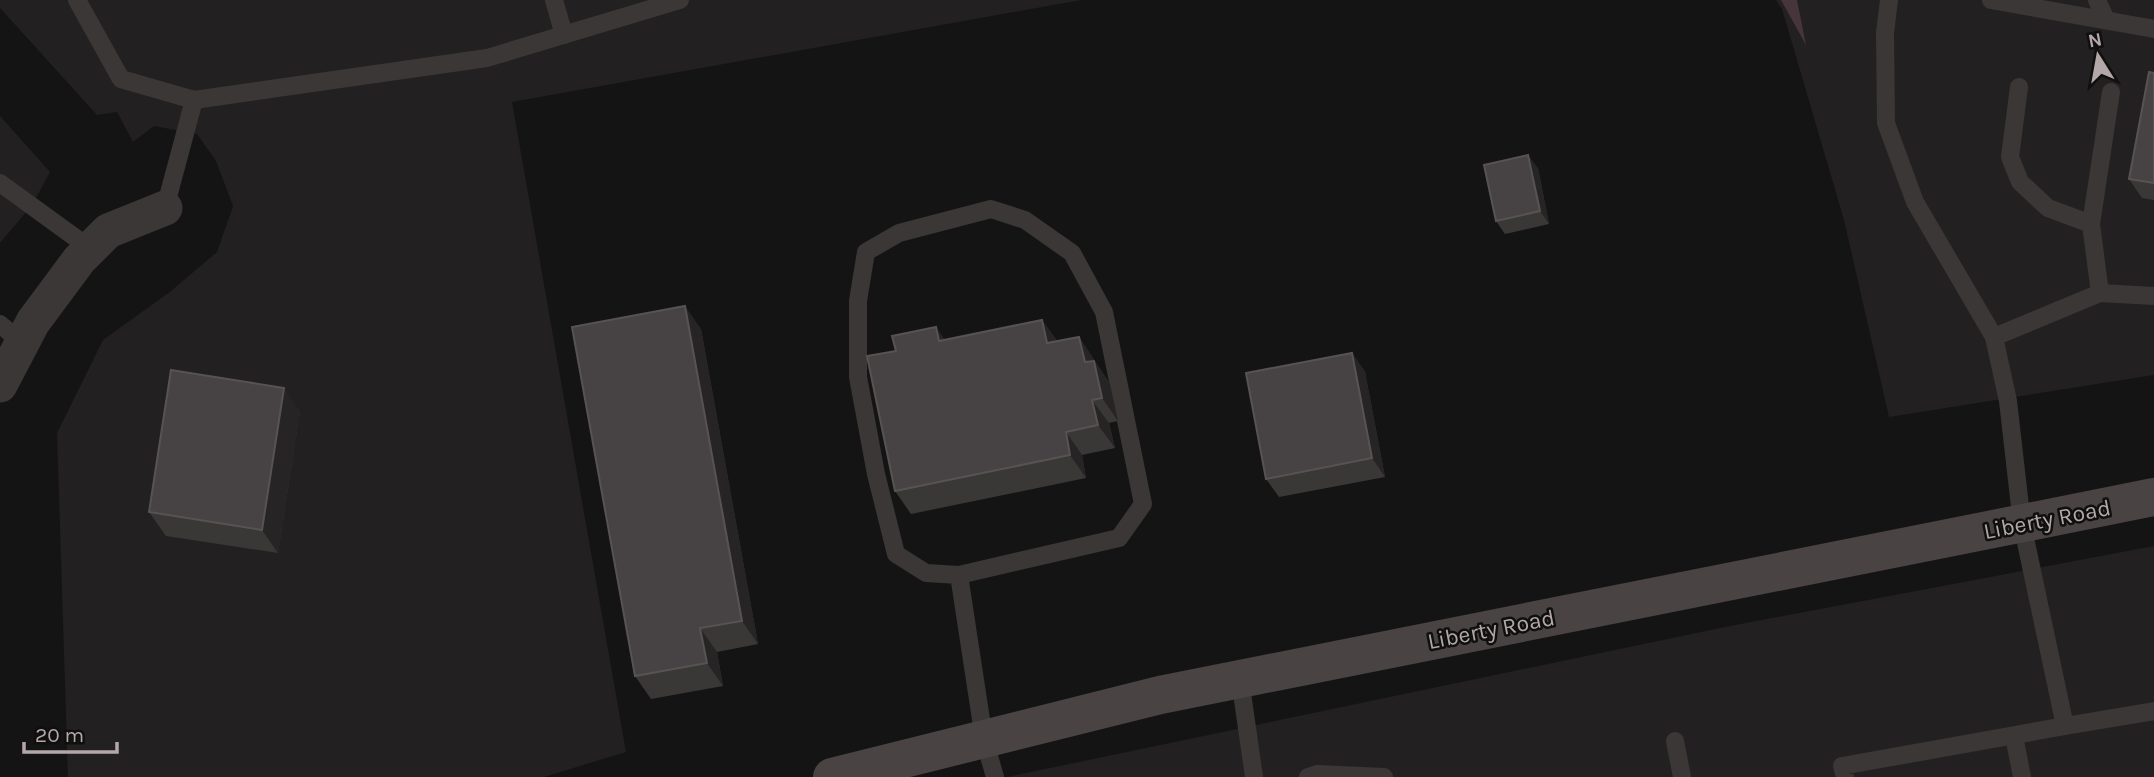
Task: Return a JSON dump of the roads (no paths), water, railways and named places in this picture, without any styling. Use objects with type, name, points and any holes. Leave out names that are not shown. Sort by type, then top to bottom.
[{"type":"street","points":[[0,385],[11,333],[33,323],[79,260],[108,232],[165,208]]},
{"type":"street","name":"Liberty Road","points":[[832,777],[1160,695],[2154,497]]},
{"type":"lane","points":[[77,0],[121,79],[194,100],[487,58],[680,0]]},
{"type":"lane","points":[[554,0],[564,35]]},
{"type":"lane","points":[[1889,0],[1885,33],[1886,123],[1915,202],[1994,337],[2008,401],[2022,524],[2065,726]]},
{"type":"lane","points":[[1991,0],[2154,29]]},
{"type":"lane","points":[[2097,0],[2106,20]]},
{"type":"lane","points":[[2019,87],[2010,157],[2020,183],[2048,208],[2091,225]]},
{"type":"lane","points":[[2100,292],[2091,225],[2111,92]]},
{"type":"lane","points":[[165,208],[194,100]]},
{"type":"lane","points":[[0,183],[91,248]]},
{"type":"lane","points":[[991,209],[1025,220],[1072,253],[1104,312],[1143,503],[1119,538],[959,575],[926,573],[896,554],[876,474],[859,377],[858,301],[866,252],[899,233],[991,209]]},
{"type":"lane","points":[[1994,337],[2100,292],[2154,296]]},
{"type":"lane","points":[[959,575],[984,739],[995,777]]},
{"type":"lane","points":[[1240,679],[1254,777]]},
{"type":"lane","points":[[1845,777],[1842,766],[2154,711]]},
{"type":"lane","points":[[2014,736],[2022,777]]},
{"type":"lane","points":[[1675,741],[1682,777]]},
{"type":"lane","points":[[1308,777],[1317,774],[1384,777]]}]
